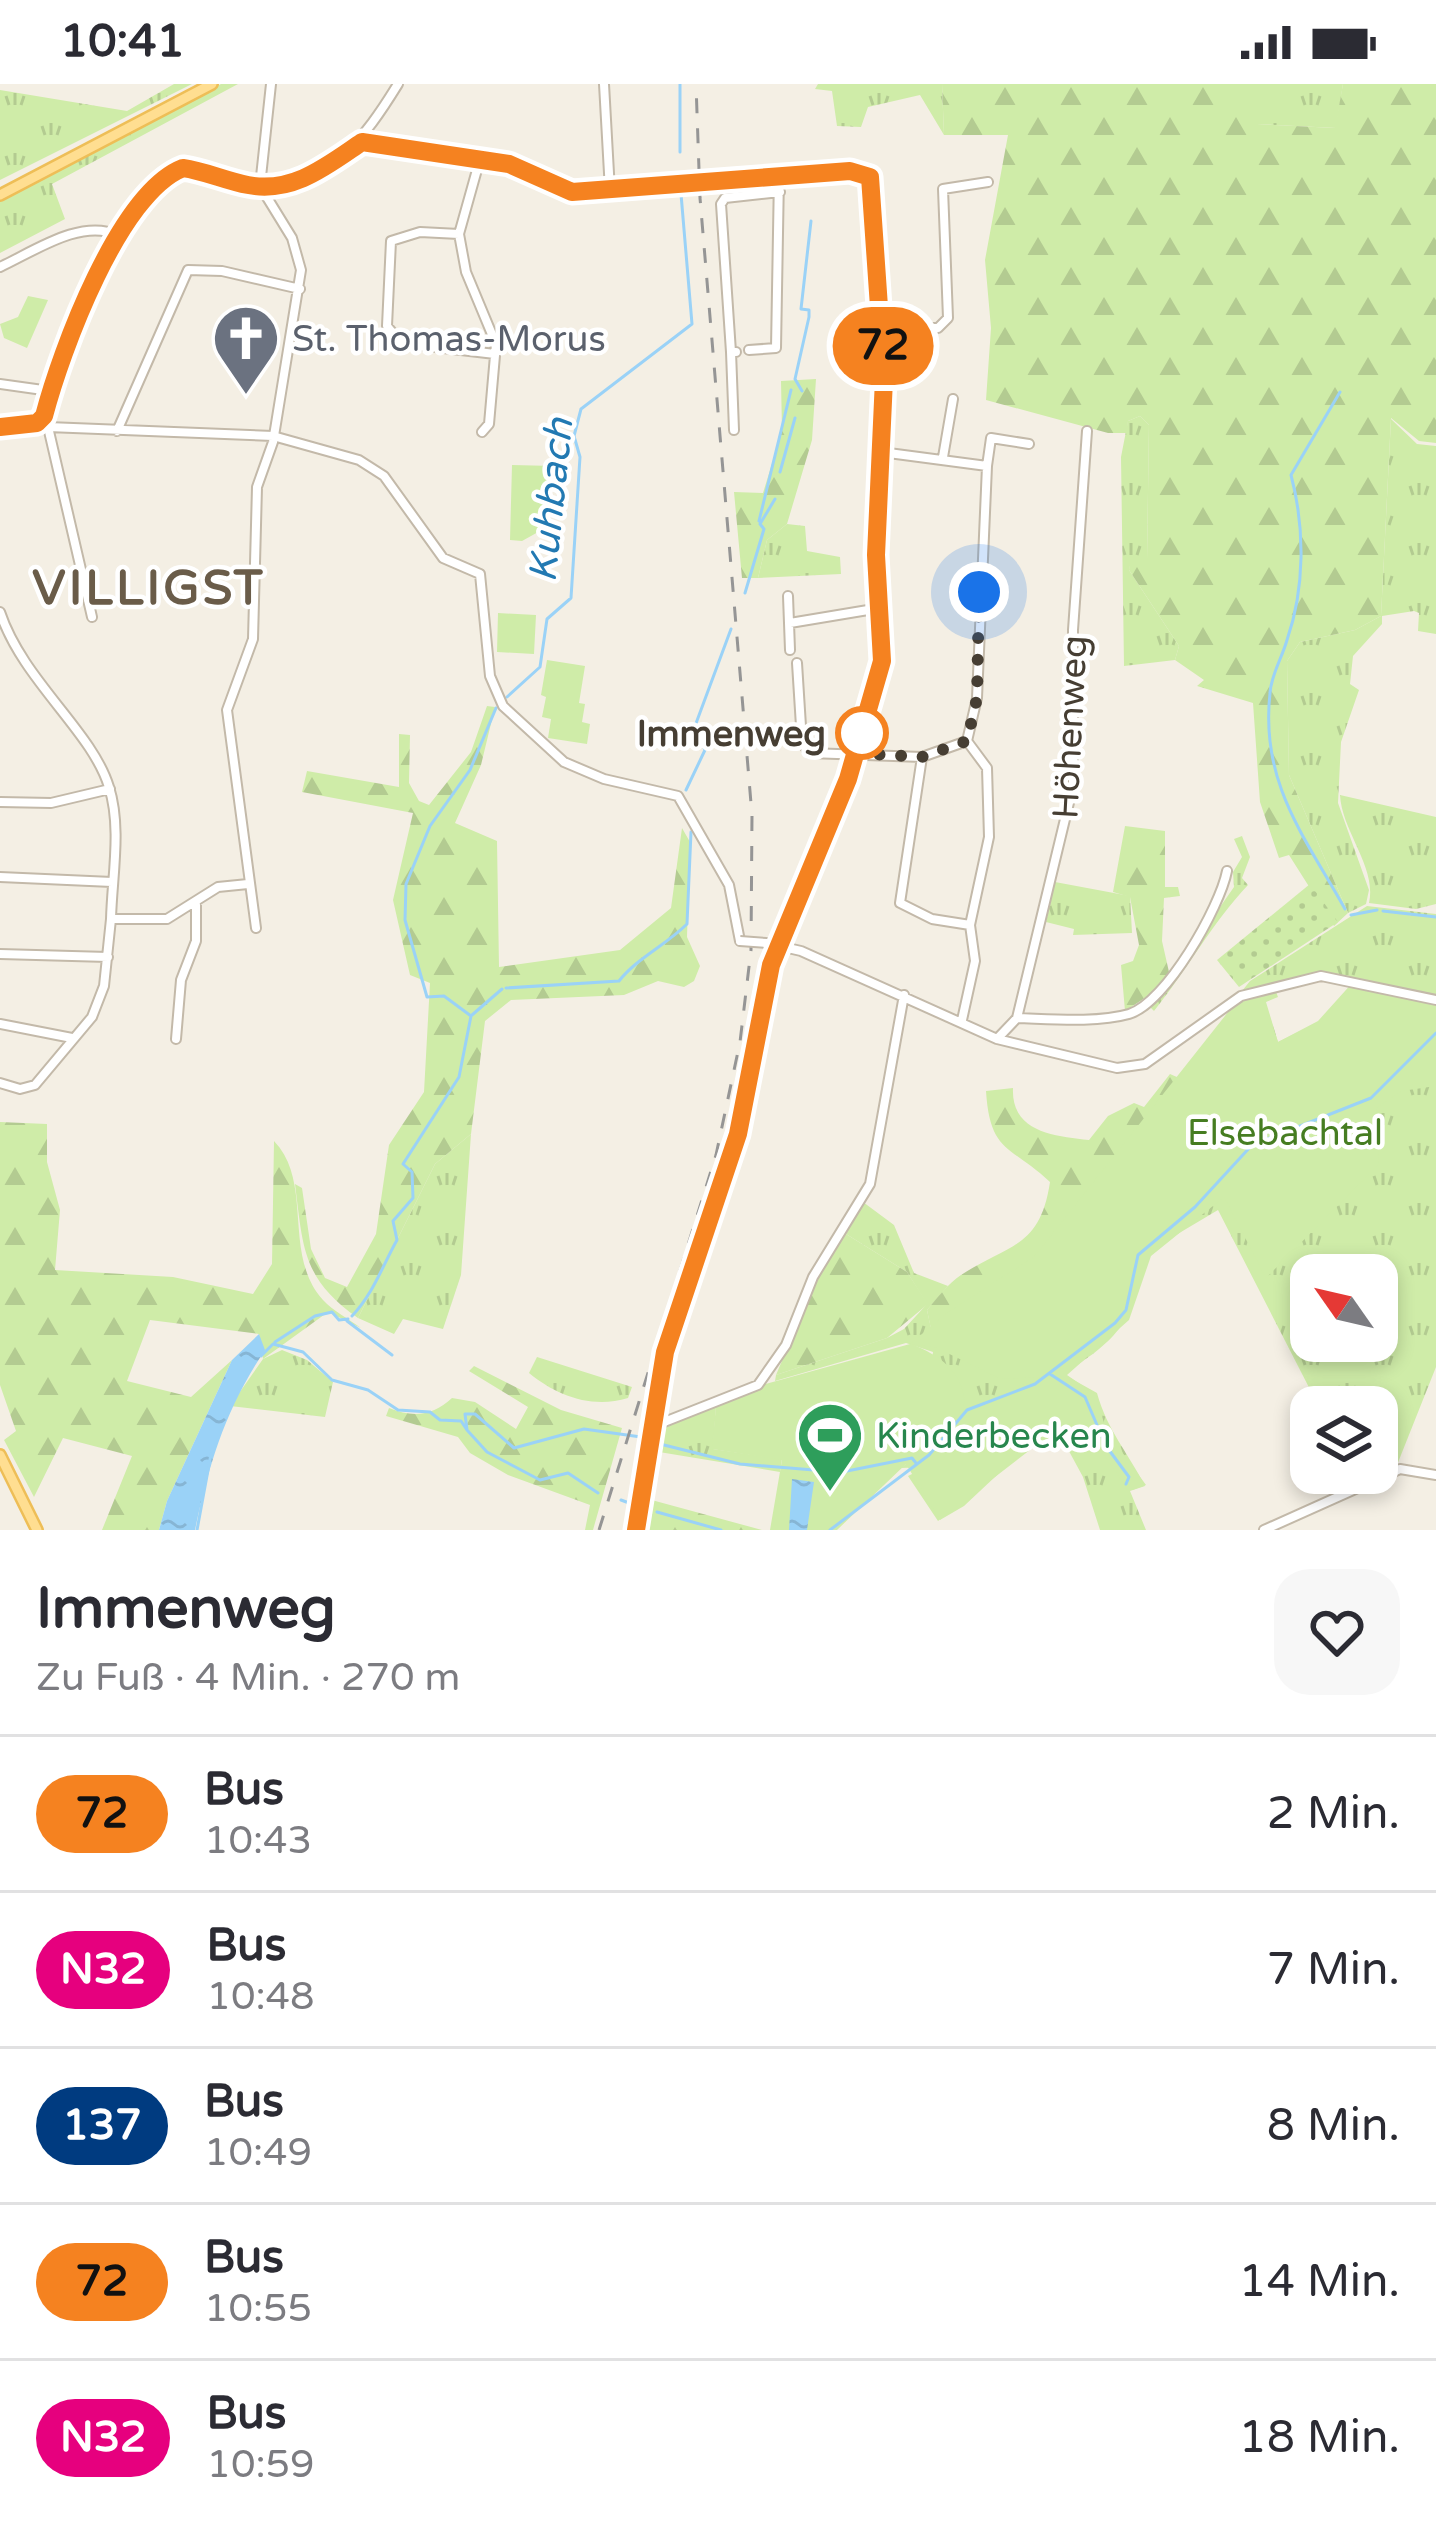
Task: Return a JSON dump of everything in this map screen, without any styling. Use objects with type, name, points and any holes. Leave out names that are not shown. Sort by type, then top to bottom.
[{"type":"main road","points":[[0,195],[212,84]]},
{"type":"main road","points":[[0,1455],[37,1530]]},
{"type":"street","points":[[256,928],[227,710],[253,639],[255,507],[300,289],[292,238],[260,187],[271,84]]},
{"type":"street","points":[[92,616],[44,423],[50,391],[117,235],[141,197],[183,168],[260,187],[308,176],[362,142],[398,84]]},
{"type":"street","points":[[604,84],[610,191]]},
{"type":"street","points":[[362,142],[509,164],[565,190],[610,191],[867,172],[883,328],[882,661],[857,753],[771,965],[738,1134],[671,1331],[649,1428],[636,1530]]},
{"type":"street","points":[[480,160],[459,234],[461,257],[494,335],[489,424],[482,432]]},
{"type":"street","points":[[749,350],[776,348],[779,176]]},
{"type":"street","points":[[883,328],[938,328],[948,317],[944,189],[988,182]]},
{"type":"street","points":[[734,430],[734,352],[721,204],[725,198],[780,192]]},
{"type":"street","points":[[0,267],[84,230],[100,228],[117,235]]},
{"type":"street","points":[[459,234],[420,232],[391,241],[387,326],[401,343],[495,354]]},
{"type":"street","points":[[117,431],[188,270],[222,271],[300,289]]},
{"type":"street","points":[[0,384],[50,391]]},
{"type":"street","points":[[944,457],[953,399]]},
{"type":"street","points":[[0,427],[44,423],[117,431],[273,436],[376,469],[443,558],[480,574],[490,676],[502,706],[564,762],[604,778],[678,796],[730,885],[738,940],[781,944],[997,1039],[1081,1063],[1132,1067],[1241,996],[1321,976],[1436,1000]]},
{"type":"street","name":"Höhenweg","points":[[1017,1018],[1072,786],[1073,630],[1087,431]]},
{"type":"street","points":[[962,1020],[975,961],[970,925],[989,837],[987,768],[967,741],[977,698],[986,466],[991,438],[1029,444]]},
{"type":"street","points":[[881,452],[986,466]]},
{"type":"street","points":[[788,596],[790,650]]},
{"type":"street","points":[[790,623],[880,608]]},
{"type":"street","points":[[0,612],[29,673],[110,789],[116,818],[108,957],[98,1006],[34,1085],[20,1089],[0,1083]]},
{"type":"street","points":[[797,663],[804,748],[922,757],[967,741]]},
{"type":"street","points":[[922,757],[900,903],[932,919],[970,925]]},
{"type":"street","points":[[0,802],[52,803],[110,789]]},
{"type":"street","points":[[997,1039],[1017,1018],[1118,1016],[1143,1007],[1182,962],[1227,871]]},
{"type":"street","points":[[0,877],[112,882]]},
{"type":"street","points":[[111,919],[167,919],[218,887],[248,884]]},
{"type":"street","points":[[176,1039],[182,980],[196,941],[196,904]]},
{"type":"street","points":[[0,953],[108,957]]},
{"type":"street","points":[[649,1428],[758,1385],[786,1345],[813,1277],[870,1184],[904,995]]},
{"type":"street","points":[[0,1024],[72,1038]]},
{"type":"street","points":[[1264,1530],[1400,1469],[1436,1475]]},
{"type":"green space","points":[[174,84],[192,84],[0,180],[0,90],[127,111]]},
{"type":"green space","points":[[221,84],[238,84],[52,184],[65,219],[0,253],[0,199]]},
{"type":"green space","points":[[818,84],[942,84],[944,135],[920,95],[868,107],[861,127],[837,126],[832,91],[815,89]]},
{"type":"green space","points":[[942,84],[1256,84],[1257,124],[1335,128],[1343,84],[1436,84],[1436,443],[1419,441],[1391,418],[1381,616],[1355,630],[1300,642],[1287,661],[1289,775],[1348,913],[1334,926],[1289,855],[1279,858],[1260,802],[1253,703],[1197,686],[1204,680],[1175,660],[1179,646],[1129,570],[1130,560],[1147,560],[1149,425],[1140,416],[1128,421],[1127,433],[1108,433],[986,400],[991,328],[985,260],[1008,135],[944,135]]},
{"type":"green space","points":[[1256,84],[1343,84],[1336,128],[1256,124]]},
{"type":"green space","points":[[28,296],[48,300],[27,348],[4,338],[0,324],[18,317]]},
{"type":"green space","points":[[816,379],[812,440],[787,524],[767,540],[758,578],[742,578],[734,492],[763,493],[782,431],[781,381]]},
{"type":"green space","points":[[1140,416],[1149,425],[1147,560],[1131,561],[1129,570],[1179,646],[1175,660],[1124,666],[1121,457],[1128,421]]},
{"type":"green space","points":[[1391,419],[1417,444],[1436,446],[1436,634],[1418,631],[1419,613],[1414,611],[1382,616],[1382,624],[1353,656],[1350,684],[1359,690],[1341,742],[1338,803],[1369,890],[1366,904],[1348,913],[1289,775],[1287,661],[1300,642],[1355,630],[1381,616]]},
{"type":"green space","points":[[512,465],[554,466],[549,526],[522,541],[510,540]]},
{"type":"green space","points":[[787,524],[805,526],[807,551],[840,557],[841,574],[758,578],[767,540]]},
{"type":"green space","points":[[498,613],[536,615],[534,654],[497,652]]},
{"type":"green space","points":[[547,660],[585,666],[579,703],[585,704],[582,722],[590,724],[587,744],[548,738],[551,719],[542,717],[546,697],[541,695]]},
{"type":"green space","points":[[487,706],[495,707],[481,765],[455,823],[497,841],[499,967],[620,950],[671,908],[682,828],[690,842],[687,937],[700,966],[694,981],[684,987],[658,981],[624,995],[511,1000],[485,1021],[471,1134],[435,1164],[358,1318],[326,1289],[308,1260],[295,1184],[302,1188],[311,1249],[325,1278],[347,1287],[376,1234],[389,1145],[424,1092],[430,983],[410,975],[393,900],[413,813],[302,792],[307,771],[399,787],[399,734],[410,735],[409,783],[419,801],[429,805],[471,752]]},
{"type":"green space","points":[[1340,795],[1436,817],[1436,904],[1416,909],[1369,903],[1368,876]]},
{"type":"green space","points":[[1125,826],[1165,831],[1165,887],[1178,887],[1180,896],[1164,898],[1162,941],[1169,972],[1157,990],[1125,1011],[1121,965],[1133,961],[1139,945],[1130,897],[1113,892]]},
{"type":"green space","points":[[1242,836],[1250,857],[1242,878],[1248,885],[1154,1011],[1150,1007],[1234,887],[1233,872],[1242,857],[1234,839]]},
{"type":"green space","points":[[1055,882],[1130,896],[1132,933],[1073,935],[1074,929],[1046,922]]},
{"type":"green space","points":[[1310,884],[1338,922],[1239,987],[1217,960]]},
{"type":"green space","points":[[1367,906],[1436,914],[1436,997],[1321,975],[1238,996],[1250,981]]},
{"type":"green space","name":"Elsebachtal","points":[[1354,981],[1436,1000],[1436,1367],[1398,1462],[1398,1386],[1308,1386],[1296,1362],[1398,1362],[1398,1254],[1290,1254],[1290,1350],[1218,1210],[1149,1251],[1138,1293],[1122,1324],[1099,1349],[1063,1374],[1097,1393],[1112,1430],[1145,1486],[1130,1491],[1146,1530],[1100,1530],[1083,1477],[1057,1429],[938,1521],[908,1476],[926,1467],[901,1468],[918,1454],[933,1352],[906,1343],[775,1381],[776,1375],[887,1338],[904,1329],[927,1304],[907,1272],[846,1234],[863,1202],[894,1225],[914,1273],[948,1286],[927,1310],[932,1333],[1275,989],[1278,997],[1266,1002],[1278,1042],[1318,1021]]},
{"type":"green space","name":"Elsebachtal","points":[[1353,983],[1436,1003],[1436,1086],[1402,1091],[1376,1108],[1379,1164],[1266,1278],[1224,1197],[1151,1256],[1129,1320],[1067,1375],[1096,1395],[1106,1430],[1146,1485],[1126,1487],[1079,1419],[1012,1461],[964,1506],[940,1520],[906,1464],[837,1530],[770,1530],[782,1460],[712,1449],[716,1406],[758,1386],[910,1344],[948,1312],[1034,1257],[1236,1002],[1275,989],[1276,997],[1265,1002],[1278,1042],[1319,1022]],"holes":[[[912,1344],[937,1348],[1001,1379],[1042,1377],[958,1412],[965,1403],[954,1373]]]},
{"type":"green space","points":[[1170,1074],[1186,1081],[1067,1235],[932,1334],[927,1310],[961,1275],[1030,1233],[1050,1182],[997,1137],[986,1091],[1013,1088],[1014,1103],[1027,1123],[1049,1133],[1089,1140],[1108,1116],[1134,1103],[1144,1107]]},
{"type":"green space","points":[[0,1122],[47,1124],[47,1162],[60,1210],[55,1270],[173,1277],[253,1294],[272,1264],[274,1141],[293,1177],[300,1241],[311,1282],[327,1304],[361,1328],[328,1312],[263,1359],[259,1334],[150,1320],[127,1381],[191,1397],[232,1360],[167,1501],[159,1530],[102,1530],[132,1456],[63,1438],[34,1497],[4,1440],[16,1431],[0,1385]]},
{"type":"green space","points":[[471,1134],[461,1275],[443,1329],[403,1319],[394,1334],[358,1318],[435,1164]]},
{"type":"green space","points":[[846,1234],[907,1272],[928,1304],[887,1338],[776,1375],[816,1280]]},
{"type":"green space","points":[[282,1350],[307,1360],[333,1382],[325,1417],[230,1406],[263,1359]]},
{"type":"green space","points":[[537,1357],[632,1387],[628,1398],[601,1402],[563,1394],[529,1373]]},
{"type":"green space","points":[[474,1366],[561,1410],[622,1428],[593,1530],[585,1530],[590,1505],[508,1475],[470,1453],[458,1437],[386,1416],[389,1408],[430,1412],[452,1398],[475,1402],[516,1429],[528,1407],[469,1371]]},
{"type":"green space","points":[[716,1406],[713,1449],[782,1459],[780,1472],[653,1451],[656,1431]]},
{"type":"green space","points":[[648,1499],[762,1530],[640,1530]]},
{"type":"water","points":[[259,1334],[265,1350],[221,1437],[195,1530],[159,1530],[167,1501],[232,1360]]},
{"type":"water","points":[[792,1479],[814,1482],[807,1530],[789,1530]]},
{"type":"waterway","name":"Kuhbach","points":[[680,84],[680,152]]},
{"type":"waterway","name":"Kuhbach","points":[[507,697],[540,667],[547,619],[571,598],[580,457],[574,436],[581,409],[692,324],[681,194]]},
{"type":"waterway","points":[[802,391],[795,379],[809,317],[809,310],[801,309],[811,221]]},
{"type":"waterway","points":[[759,521],[791,390]]},
{"type":"waterway","points":[[1340,392],[1291,475],[1301,537],[1300,579],[1293,620],[1271,686],[1269,725],[1272,755],[1289,808],[1345,909]]},
{"type":"waterway","points":[[780,472],[795,418]]},
{"type":"waterway","points":[[745,593],[764,529],[760,524],[775,499]]},
{"type":"waterway","points":[[686,790],[705,750],[695,726],[731,629]]},
{"type":"waterway","name":"Kuhbach","points":[[352,1316],[397,1240],[393,1221],[413,1198],[412,1172],[403,1164],[459,1077],[471,1016],[444,996],[427,997],[405,920],[406,884],[430,826],[470,770],[496,708]]},
{"type":"waterway","points":[[506,988],[619,981],[679,932],[687,924],[691,832]]},
{"type":"waterway","points":[[1351,915],[1377,910]]},
{"type":"waterway","points":[[1383,911],[1436,917]]},
{"type":"waterway","points":[[472,1015],[502,989]]},
{"type":"waterway","points":[[830,1530],[929,1455],[967,1410],[1035,1384],[1115,1323],[1126,1310],[1138,1255],[1195,1207],[1252,1145],[1371,1098],[1436,1033]]},
{"type":"waterway","name":"Kuhbach","points":[[275,1342],[315,1316],[332,1312],[339,1320],[348,1319]]},
{"type":"waterway","points":[[347,1321],[392,1355]]},
{"type":"waterway","points":[[261,1356],[273,1344],[303,1352],[332,1380],[368,1390],[398,1410],[461,1421],[467,1430],[465,1414],[475,1414],[514,1448],[584,1429],[641,1437]]},
{"type":"waterway","points":[[1050,1374],[1085,1397],[1106,1446],[1129,1477],[1126,1484]]},
{"type":"waterway","points":[[467,1430],[487,1452],[540,1480],[568,1473],[598,1493]]},
{"type":"waterway","points":[[660,1444],[740,1464],[838,1472]]},
{"type":"waterway","points":[[197,1530],[211,1454]]},
{"type":"waterway","points":[[842,1472],[912,1458],[916,1463]]},
{"type":"waterway","points":[[621,1500],[629,1503]]},
{"type":"waterway","points":[[657,1512],[721,1530]]},
{"type":"railway","points":[[599,1530],[716,1155],[740,1042],[751,950],[752,815],[700,198],[696,84]]},
{"type":"bus line","name":"72","points":[[0,427],[29,425],[44,416],[53,383],[123,222],[154,184],[183,168],[250,186],[277,186],[330,166],[362,142],[509,164],[572,192],[850,171],[867,172],[870,177],[883,328],[876,555],[882,661],[848,779],[793,923],[773,957],[738,1134],[665,1352],[648,1433],[636,1530]]},
{"type":"place","name":"St. Thomas-Morus","points":[[246,397]]},
{"type":"place","name":"Immenweg","points":[[862,733]]},
{"type":"place","name":"Kinderbecken","points":[[830,1494]]},
{"type":"district","name":"VILLIGST","points":[[149,587]]},
{"type":"route","points":[[862,733],[857,753],[922,757],[947,752],[967,741],[977,698],[979,592]]}]
